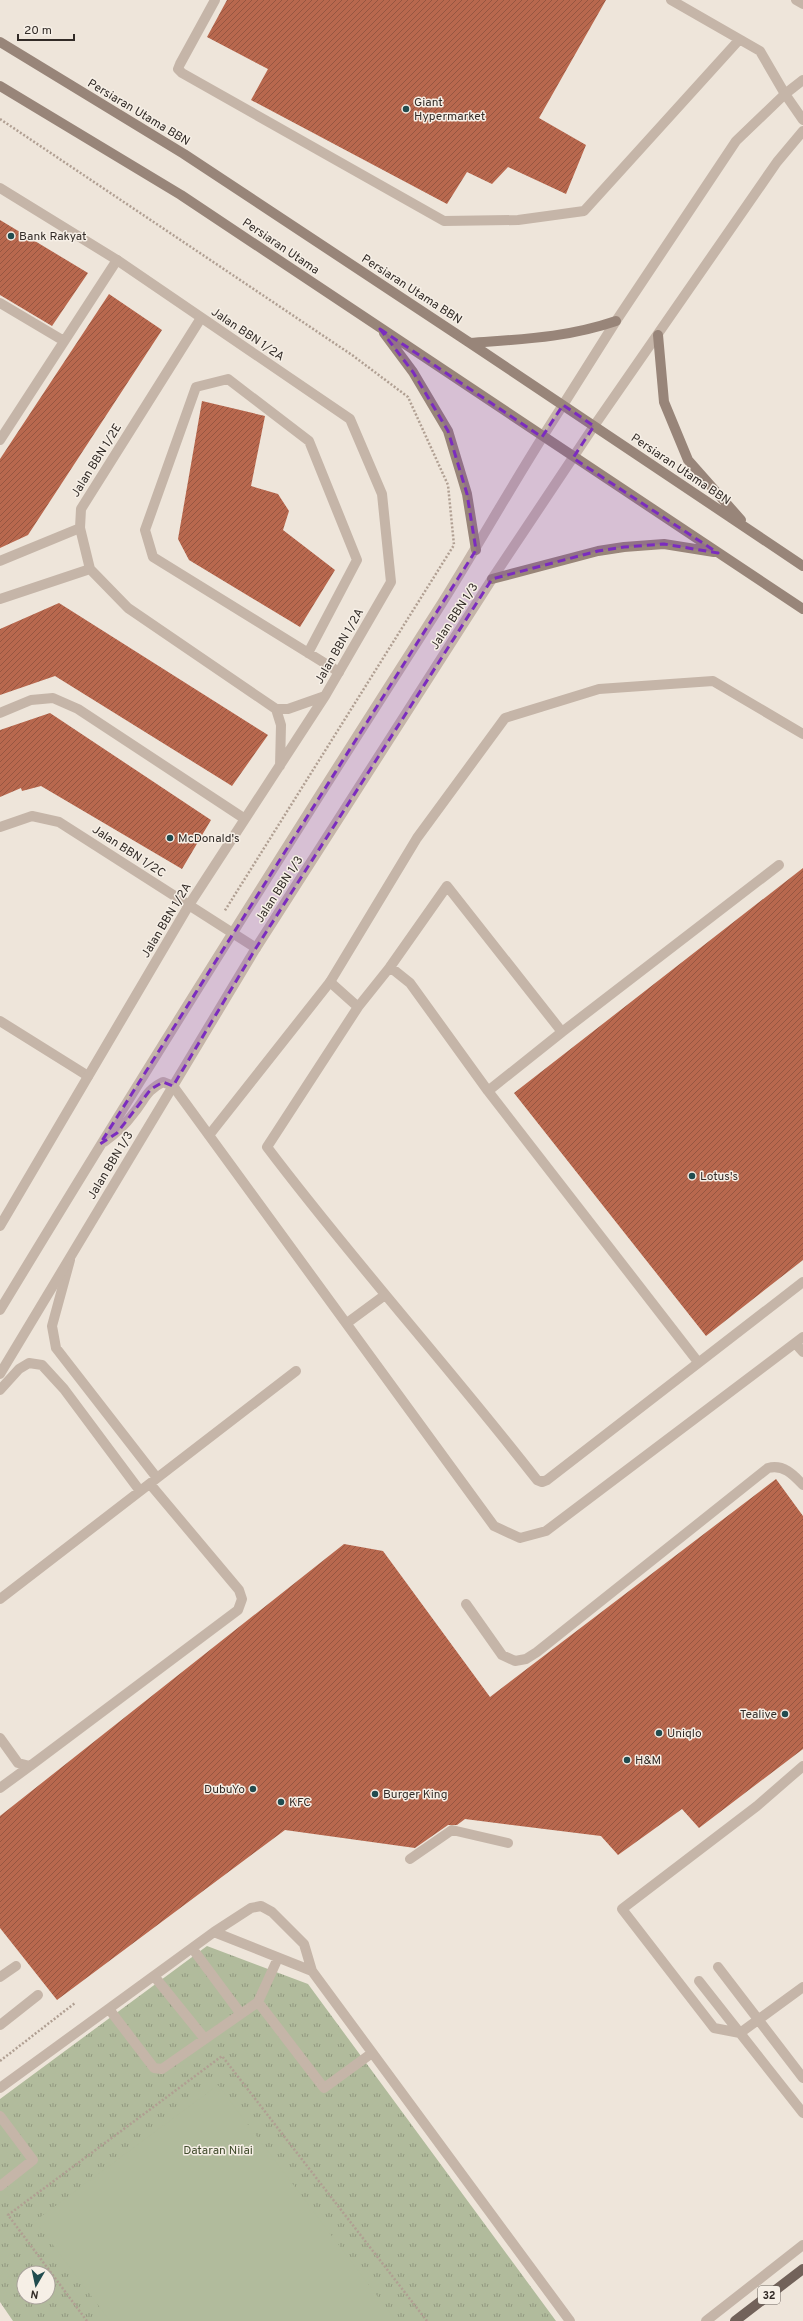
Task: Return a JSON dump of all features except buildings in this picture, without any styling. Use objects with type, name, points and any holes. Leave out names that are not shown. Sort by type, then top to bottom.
[{"type":"main road","name":"Persiaran Utama BBN","points":[[0,42],[184,154],[803,566]]},
{"type":"main road","name":"Persiaran Utama","points":[[0,86],[181,195],[380,329],[431,360],[542,437]]},
{"type":"main road","points":[[470,343],[551,337],[587,331],[616,321]]},
{"type":"main road","points":[[380,329],[413,372],[448,431],[467,494],[476,550]]},
{"type":"main road","points":[[658,335],[664,402],[688,460],[750,532]]},
{"type":"main road","points":[[542,437],[803,609]]},
{"type":"main road","points":[[492,579],[598,551],[624,547],[664,544],[718,553]]},
{"type":"main road","name":"32","points":[[735,2321],[803,2269]]},
{"type":"street","points":[[215,0],[180,64],[178,69],[182,73],[444,221],[518,220],[584,211],[739,40]]},
{"type":"street","points":[[671,0],[760,51],[785,94],[803,120]]},
{"type":"street","points":[[796,0],[803,4]]},
{"type":"street","name":"Jalan BBN 1/3","points":[[0,1310],[100,1144],[232,932],[476,550],[542,437],[616,321],[736,141],[785,94],[803,80]]},
{"type":"street","name":"Jalan BBN 1/3","points":[[0,1374],[256,948],[492,579],[594,426],[777,162],[803,130]]},
{"type":"street","name":"Jalan BBN 1/2A","points":[[0,188],[117,260],[350,419],[382,494],[391,582],[325,696],[280,768],[189,905],[0,1226]]},
{"type":"street","points":[[0,440],[117,260]]},
{"type":"street","points":[[0,303],[64,341]]},
{"type":"street","name":"Jalan BBN 1/2E","points":[[90,569],[80,528],[81,509],[201,318]]},
{"type":"street","points":[[308,653],[357,560],[308,441],[228,379],[196,387],[145,530],[153,557],[308,653],[339,672]]},
{"type":"street","points":[[0,561],[80,528]]},
{"type":"street","points":[[0,599],[90,569],[128,608],[276,709],[288,709],[325,696]]},
{"type":"street","points":[[210,1134],[330,982],[417,838],[505,718],[599,689],[713,681],[803,734]]},
{"type":"street","points":[[0,713],[31,700],[54,698],[78,709],[245,820]]},
{"type":"street","points":[[276,709],[281,725],[280,768]]},
{"type":"street","name":"Jalan BBN 1/2C","points":[[0,827],[32,816],[59,822],[256,948]]},
{"type":"street","points":[[488,1091],[562,1032],[779,865]]},
{"type":"street","points":[[562,1032],[447,886],[390,967],[358,1007],[267,1147],[318,1214],[538,1480],[542,1482],[611,1431],[803,1282]]},
{"type":"street","points":[[390,967],[410,983],[488,1091],[698,1362]]},
{"type":"street","points":[[330,982],[358,1007]]},
{"type":"street","points":[[0,1021],[88,1076]]},
{"type":"street","points":[[100,1144],[117,1133],[134,1113],[151,1089],[163,1082],[173,1086],[210,1134],[494,1526],[520,1538],[546,1531],[799,1340],[803,1352]]},
{"type":"street","points":[[0,1788],[238,1610],[242,1599],[239,1590],[154,1481],[56,1348],[52,1326],[73,1252]]},
{"type":"street","points":[[347,1323],[385,1295]]},
{"type":"street","points":[[0,1390],[19,1369],[30,1363],[42,1365],[64,1389],[140,1491]]},
{"type":"street","points":[[0,1599],[296,1371]]},
{"type":"street","points":[[466,1604],[502,1655],[515,1661],[526,1659],[537,1652],[768,1468],[773,1466],[786,1469],[803,1485]]},
{"type":"street","points":[[0,1738],[18,1763],[30,1766]]},
{"type":"street","points":[[803,1766],[757,1806],[622,1909],[714,2028],[740,2033],[803,1987]]},
{"type":"street","points":[[410,1859],[452,1830],[508,1844]]},
{"type":"street","points":[[0,2088],[214,1932],[251,1908],[262,1906],[272,1912],[304,1944],[312,1971],[570,2321]]},
{"type":"street","points":[[214,1932],[312,1971]]},
{"type":"street","points":[[192,1948],[241,2014]]},
{"type":"street","points":[[109,2009],[154,2068],[162,2069],[258,2002],[278,1958]]},
{"type":"street","points":[[0,1977],[16,1966]]},
{"type":"street","points":[[718,1967],[803,2078]]},
{"type":"street","points":[[154,1976],[205,2039]]},
{"type":"street","points":[[700,1981],[803,2113]]},
{"type":"street","points":[[0,2025],[38,1995]]},
{"type":"street","points":[[258,2002],[324,2088],[372,2053]]},
{"type":"street","points":[[0,2116],[34,2160],[0,2186]]},
{"type":"street","points":[[706,2321],[803,2245]]},
{"type":"path","points":[[0,119],[352,355],[408,397],[448,485],[454,545],[217,923]]},
{"type":"path","points":[[0,2061],[75,2003]]},
{"type":"path","points":[[87,2321],[8,2215],[222,2056],[427,2321]]},
{"type":"highlighted area","points":[[380,329],[542,437],[563,405],[594,426],[573,458],[718,553],[664,544],[624,547],[598,551],[492,579],[256,948],[173,1086],[163,1082],[151,1089],[117,1133],[100,1144],[476,550],[467,494],[448,431],[413,372]]},
{"type":"green space","name":"Dataran Nilai","points":[[207,1946],[308,1984],[556,2321],[13,2321],[0,2302],[0,2099]]},
{"type":"green space","points":[[218,2085],[396,2321],[110,2321],[35,2221]]},
{"type":"place","name":"Giant Hypermarket","points":[[406,109]]},
{"type":"place","name":"Bank Rakyat","points":[[11,236]]},
{"type":"place","name":"McDonald's","points":[[170,838]]},
{"type":"place","name":"Lotus's","points":[[692,1176]]},
{"type":"place","name":"Tealive","points":[[785,1714]]},
{"type":"place","name":"Uniqlo","points":[[659,1733]]},
{"type":"place","name":"H&M","points":[[627,1760]]},
{"type":"place","name":"DubuYo","points":[[253,1789]]},
{"type":"place","name":"Burger King","points":[[375,1794]]},
{"type":"place","name":"KFC","points":[[281,1802]]}]
